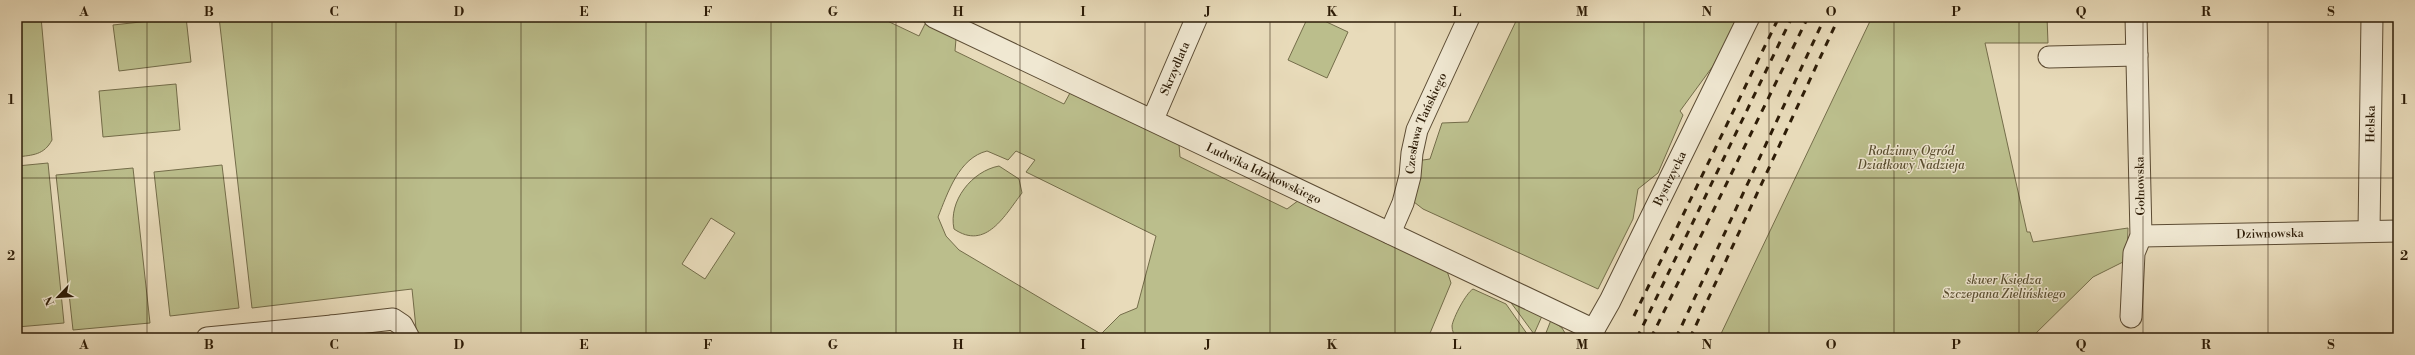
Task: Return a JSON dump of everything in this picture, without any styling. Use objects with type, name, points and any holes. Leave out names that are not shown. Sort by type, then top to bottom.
[{"type":"street","name":"Ludwika Idzikowskiego","points":[[934,17],[1153,119],[1390,233],[1592,334]]},
{"type":"street","name":"Skrzydlata","points":[[1153,119],[1197,17]]},
{"type":"street","name":"Czesława Tańskiego","points":[[1390,233],[1403,203],[1410,176],[1412,153],[1417,130],[1469,17]]},
{"type":"street","name":"Bystrzycka","points":[[1592,334],[1610,301],[1749,17]]},
{"type":"street","name":"Gołnowska","points":[[2132,317],[2134,253],[2141,236],[2136,17]]},
{"type":"street","name":"Helska","points":[[2369,231],[2372,17]]},
{"type":"street","points":[[2049,57],[2137,55]]},
{"type":"street","name":"Dziwnowska","points":[[2141,236],[2398,231]]},
{"type":"street","points":[[207,338],[333,332],[393,319],[402,325],[409,338]]},
{"type":"green space","points":[[17,17],[41,17],[52,140],[45,149],[38,153],[17,157]]},
{"type":"green space","points":[[186,17],[191,62],[119,71],[113,25]]},
{"type":"green space","points":[[219,17],[879,17],[919,36],[925,24],[956,39],[955,51],[1064,104],[1070,93],[1179,144],[1180,157],[1287,209],[1299,200],[1447,271],[1451,283],[1428,338],[417,338],[412,289],[252,308]],"holes":[[[987,151],[1008,160],[1016,151],[1035,160],[1026,172],[1156,236],[1137,308],[1120,315],[1101,334],[959,250],[946,236],[938,217],[946,197],[962,168],[977,155]],[[711,218],[735,233],[705,279],[682,264]]]},
{"type":"green space","points":[[1308,17],[1316,17],[1348,32],[1327,78],[1288,60]]},
{"type":"green space","points":[[1518,17],[1738,17],[1713,66],[1680,111],[1683,115],[1658,173],[1638,189],[1633,219],[1598,289],[1423,209],[1414,202],[1416,161],[1430,159],[1442,123],[1468,122]]},
{"type":"green space","name":"Rodzinny Ogród Działkowy Nadzieja","points":[[1872,17],[2047,17],[2048,43],[1985,43],[2027,232],[2030,232],[2033,242],[2128,228],[2127,260],[2093,277],[2031,338],[1719,338]]},
{"type":"green space","points":[[176,84],[180,130],[103,137],[99,91]]},
{"type":"green space","points":[[48,163],[64,323],[17,327],[17,166]]},
{"type":"green space","points":[[222,165],[239,308],[170,316],[154,172]]},
{"type":"green space","points":[[999,166],[1019,179],[1022,193],[994,228],[985,233],[976,236],[965,235],[954,229],[953,218],[955,208],[958,198],[964,189],[980,174]]},
{"type":"green space","points":[[133,168],[150,323],[73,330],[56,175]]},
{"type":"green space","points":[[1473,289],[1506,304],[1530,338],[1457,338],[1452,330],[1453,322],[1464,300]]},
{"type":"green space","points":[[1509,300],[1542,316],[1534,334]]},
{"type":"green space","points":[[1551,320],[1562,328],[1568,338],[1544,338]]},
{"type":"railway","points":[[1634,316],[1779,17]]},
{"type":"railway","points":[[1637,338],[1792,17]]},
{"type":"railway","points":[[1651,338],[1808,17]]},
{"type":"railway","points":[[1676,338],[1825,17]]},
{"type":"railway","points":[[1690,338],[1839,17]]},
{"type":"park label","name":"skwer Księdza Szczepana Zielińskiego","points":[[2004,287]]}]
